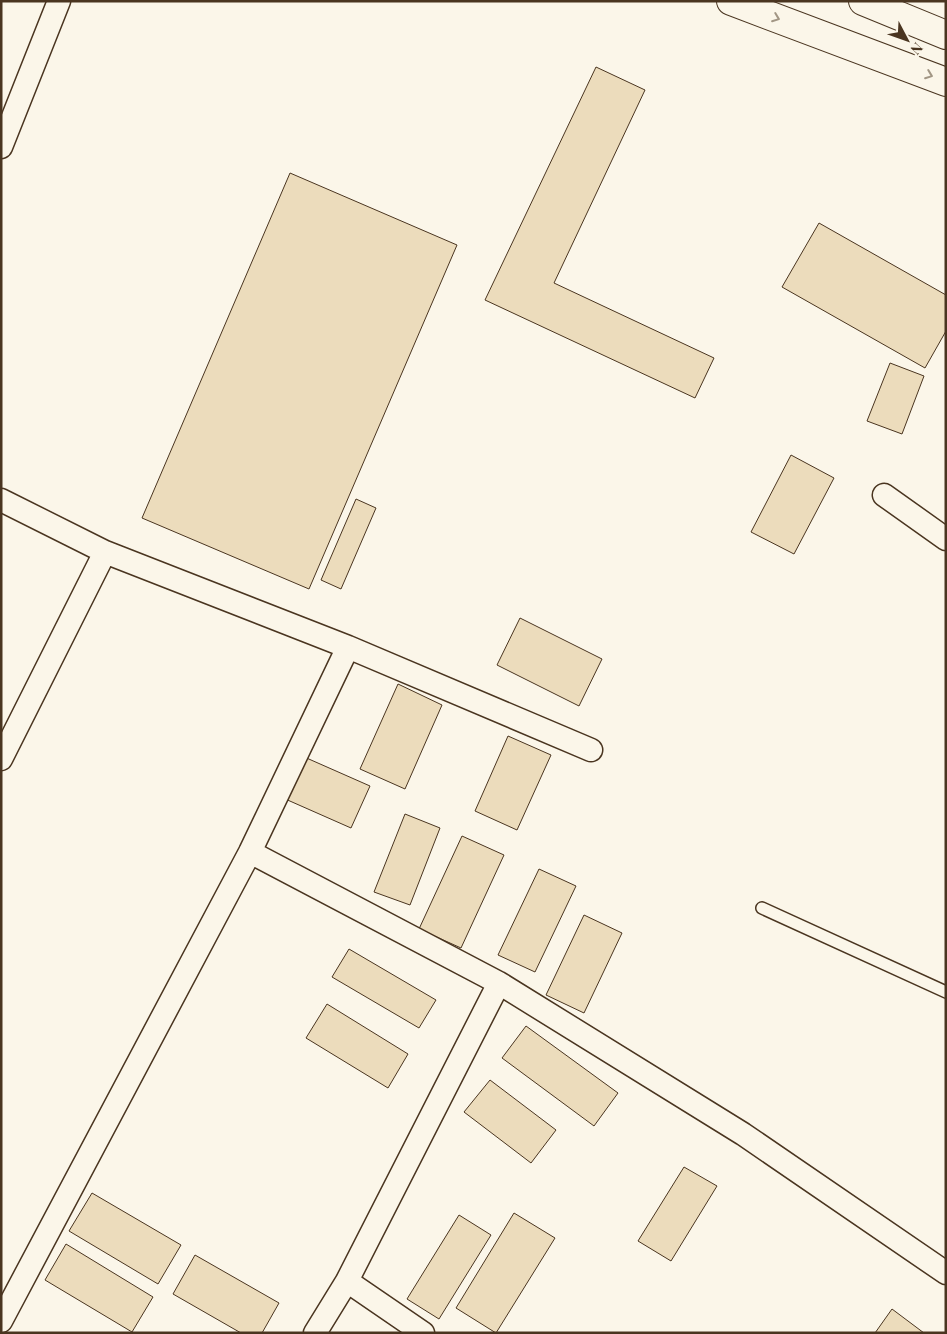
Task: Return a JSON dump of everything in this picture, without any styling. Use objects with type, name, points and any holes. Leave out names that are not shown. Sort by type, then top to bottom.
[{"type":"highway","points":[[731,1],[946,82]]},
{"type":"highway","points":[[863,1],[946,35]]},
{"type":"street","points":[[1,147],[60,1]]},
{"type":"street","points":[[884,494],[946,539]]},
{"type":"street","points":[[1,500],[105,552],[348,647],[591,750]]},
{"type":"street","points":[[1,759],[105,552]]},
{"type":"street","points":[[1,1321],[250,852],[348,647]]},
{"type":"street","points":[[250,852],[499,983],[742,1134],[946,1273]]},
{"type":"street","points":[[316,1333],[347,1281],[499,983]]},
{"type":"street","points":[[347,1281],[423,1333]]},
{"type":"lane","points":[[762,908],[946,992]]},
{"type":"building","points":[[596,67],[645,90],[554,283],[714,358],[695,398],[485,300]]},
{"type":"building","points":[[290,173],[457,245],[309,589],[142,518]]},
{"type":"building","points":[[819,223],[946,295],[946,331],[925,368],[782,287]]},
{"type":"building","points":[[890,363],[924,376],[902,434],[867,421]]},
{"type":"building","points":[[791,455],[834,478],[794,554],[751,532]]},
{"type":"building","points":[[356,499],[376,508],[341,589],[321,580]]},
{"type":"building","points":[[520,618],[602,659],[579,706],[497,665]]},
{"type":"building","points":[[398,684],[442,705],[405,789],[360,769]]},
{"type":"building","points":[[508,736],[551,755],[517,830],[475,811]]},
{"type":"building","points":[[302,756],[370,786],[351,828],[283,798]]},
{"type":"building","points":[[405,814],[440,828],[410,905],[374,892]]},
{"type":"building","points":[[462,836],[504,855],[461,948],[419,929]]},
{"type":"building","points":[[539,869],[576,886],[535,972],[498,955]]},
{"type":"building","points":[[584,915],[622,933],[584,1013],[546,995]]},
{"type":"building","points":[[349,949],[436,1000],[419,1028],[332,977]]},
{"type":"building","points":[[327,1004],[408,1054],[388,1088],[306,1038]]},
{"type":"building","points":[[526,1026],[618,1093],[594,1126],[502,1058]]},
{"type":"building","points":[[490,1080],[556,1130],[531,1163],[464,1112]]},
{"type":"building","points":[[684,1167],[717,1186],[671,1261],[638,1241]]},
{"type":"building","points":[[92,1193],[181,1245],[158,1284],[69,1231]]},
{"type":"building","points":[[514,1213],[555,1238],[496,1333],[456,1308]]},
{"type":"building","points":[[459,1215],[491,1235],[439,1319],[407,1299]]},
{"type":"building","points":[[66,1244],[153,1297],[132,1332],[45,1280]]},
{"type":"building","points":[[195,1255],[279,1303],[262,1333],[241,1333],[173,1294]]},
{"type":"building","points":[[892,1309],[924,1333],[875,1333]]}]
